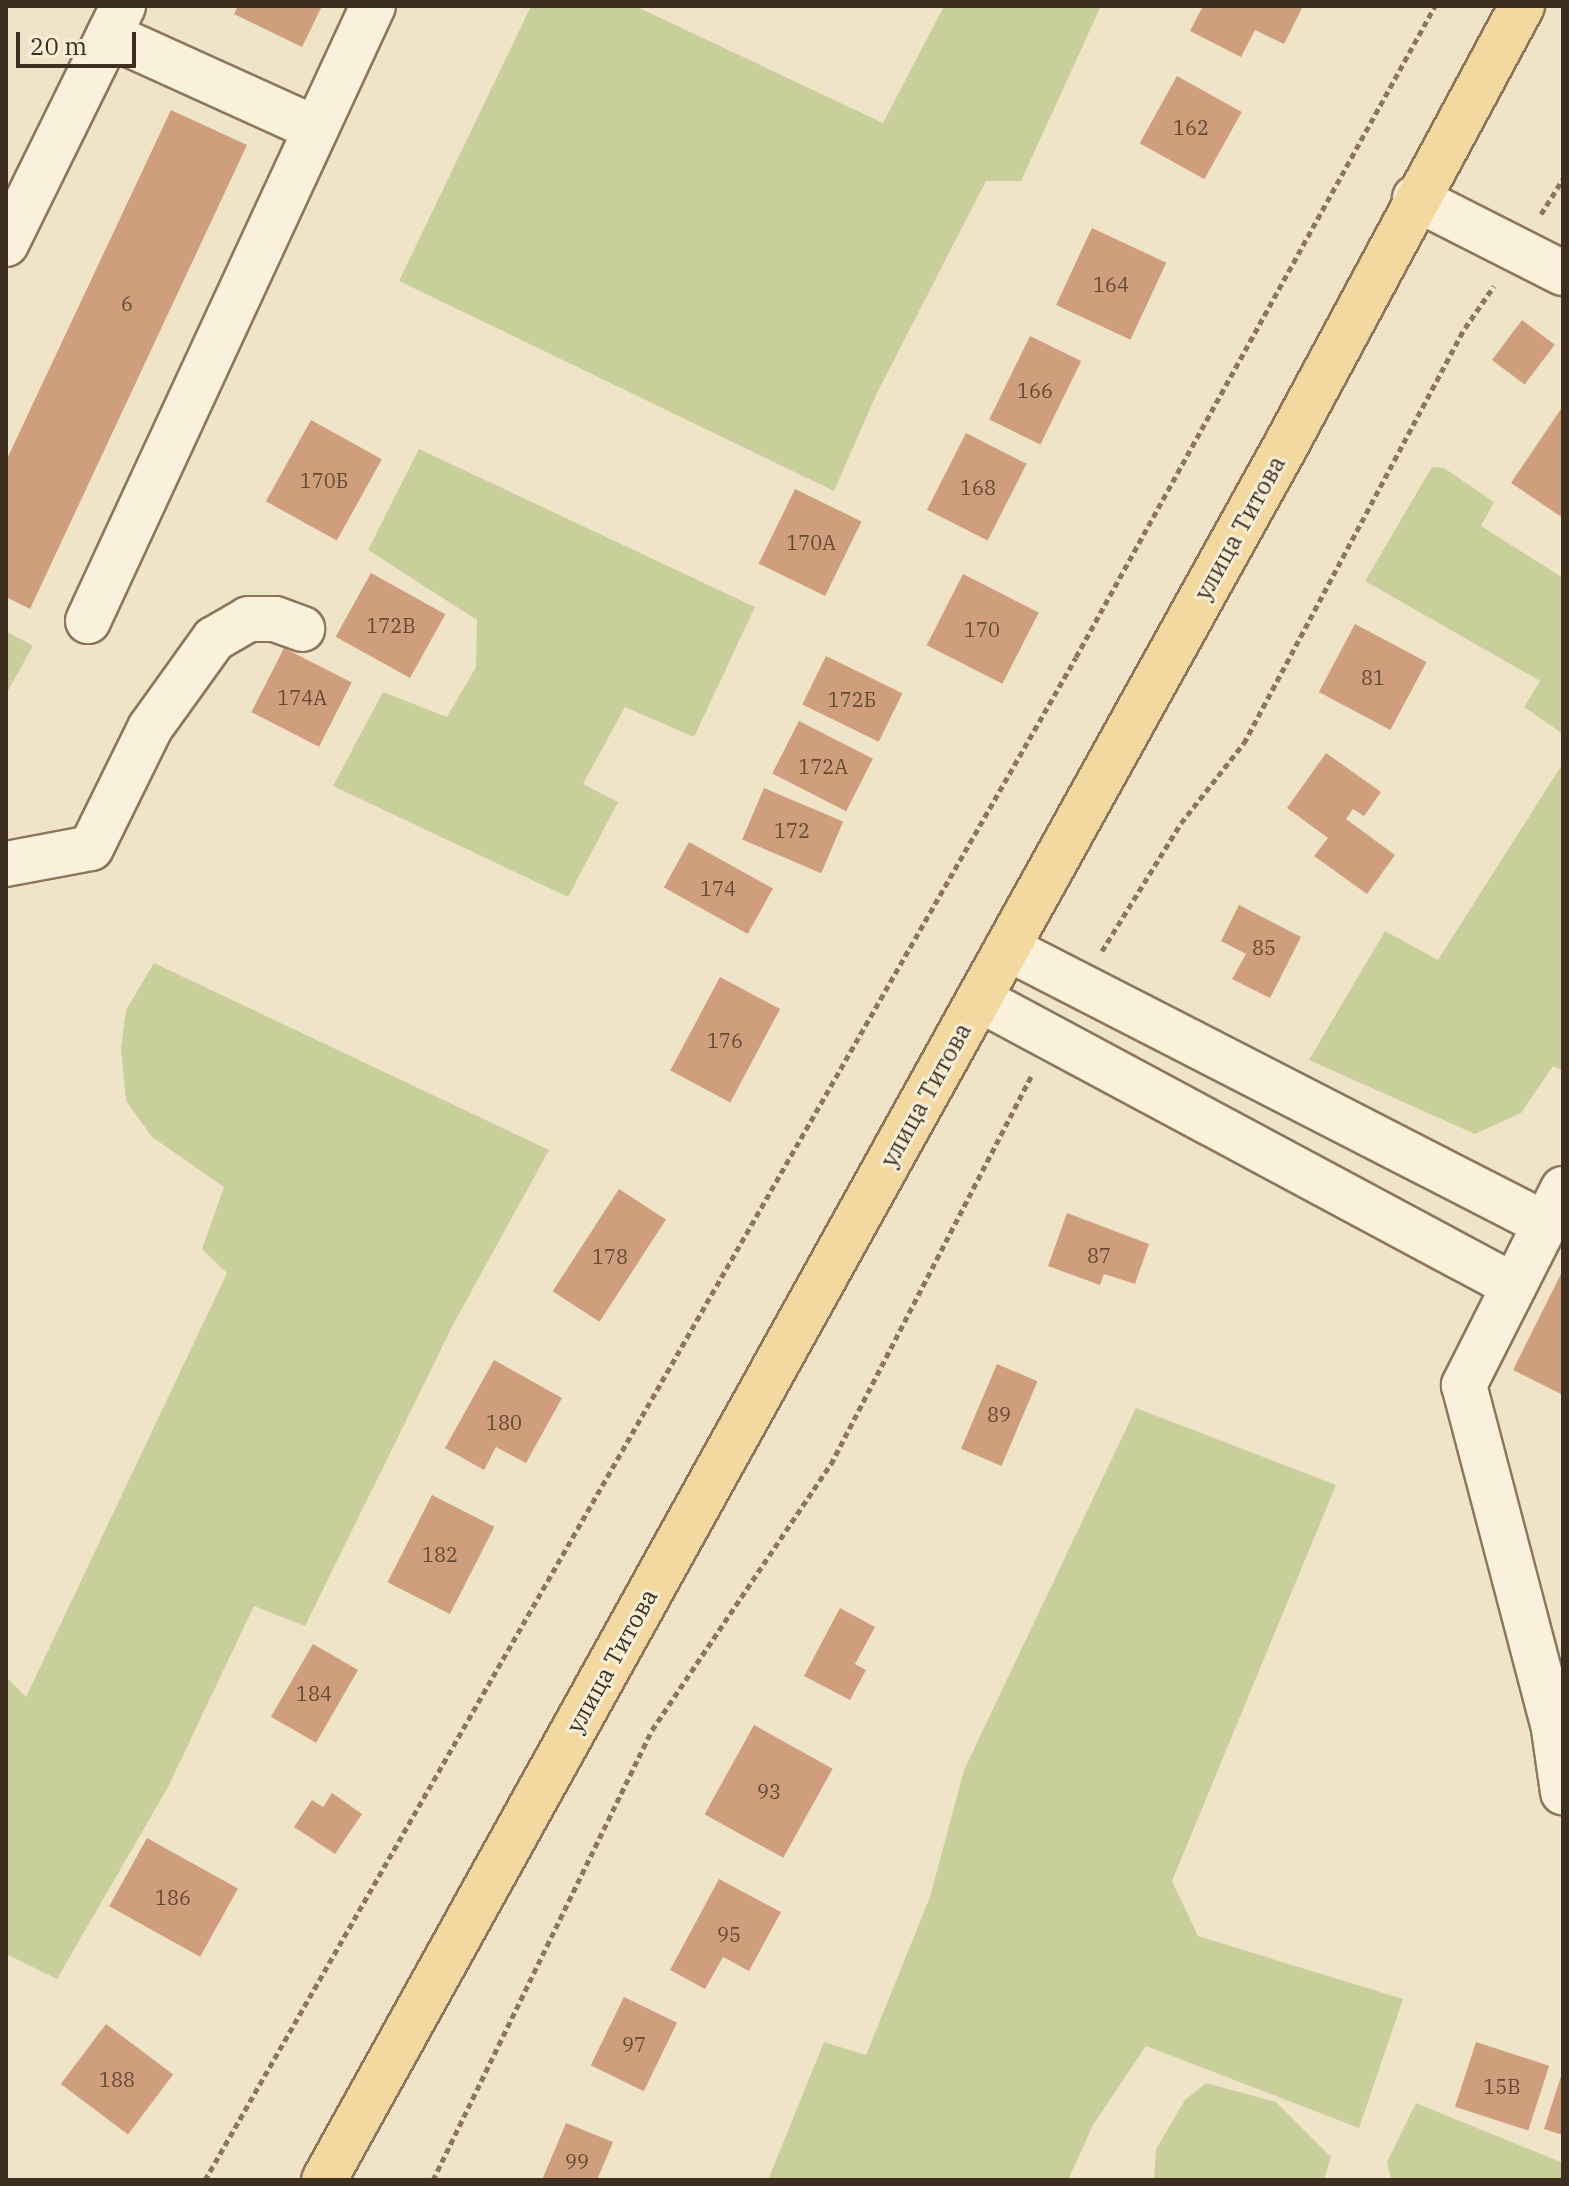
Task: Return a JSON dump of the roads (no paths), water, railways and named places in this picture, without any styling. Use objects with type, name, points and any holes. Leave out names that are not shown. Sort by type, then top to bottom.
[{"type":"main road","name":"улица Титова","points":[[324,2180],[1285,447],[1415,198],[1522,6]]},
{"type":"street","points":[[88,621],[373,6]]},
{"type":"street","points":[[6,244],[116,20],[316,129]]},
{"type":"street","points":[[1415,198],[1517,253],[1563,273]]},
{"type":"street","points":[[6,864],[91,848],[150,728],[214,639],[248,619],[275,619],[302,629]]},
{"type":"street","points":[[1007,948],[1081,986],[1554,1206],[1464,1385],[1554,1729],[1563,1792]]},
{"type":"street","points":[[979,999],[1514,1286]]}]
